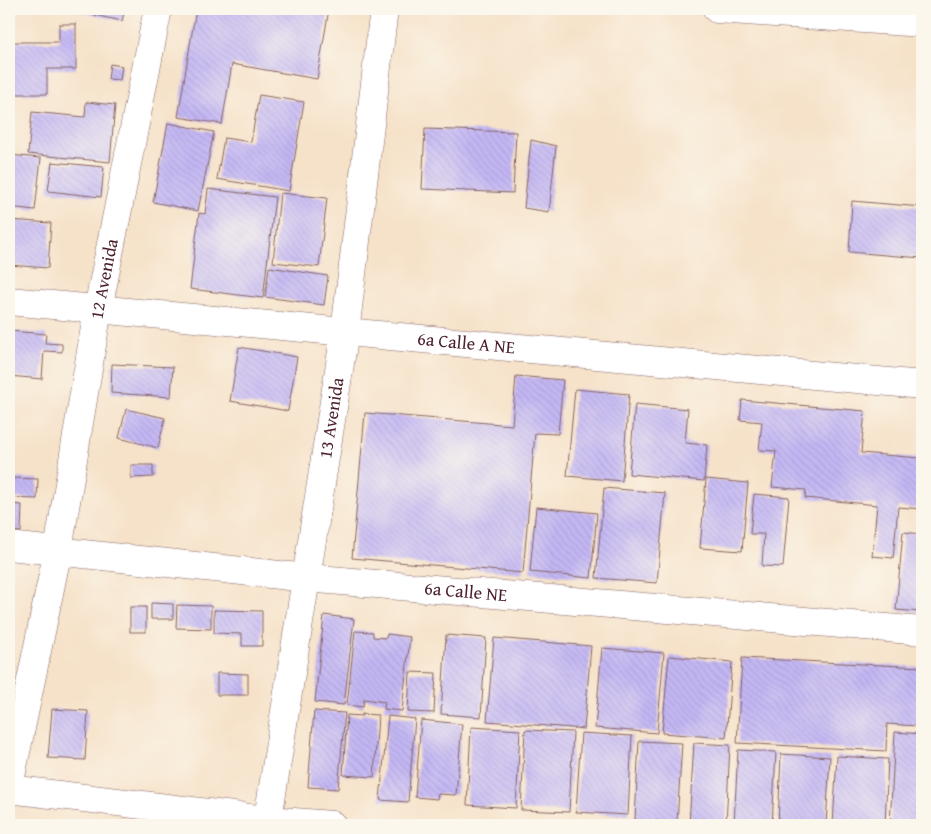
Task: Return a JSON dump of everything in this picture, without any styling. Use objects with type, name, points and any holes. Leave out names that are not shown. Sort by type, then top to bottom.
[{"type":"street","name":"12 Avenida","points":[[9,787],[58,550],[98,309],[158,9]]},
{"type":"street","name":"13 Avenida","points":[[268,823],[345,332],[384,9]]},
{"type":"street","points":[[717,9],[773,10],[922,23]]},
{"type":"street","name":"6a Calle A NE","points":[[9,301],[922,385]]},
{"type":"street","name":"6a Calle NE","points":[[9,546],[307,578],[922,632]]},
{"type":"street","points":[[9,787],[268,823],[332,825]]},
{"type":"building","points":[[66,9],[125,9],[122,21]]},
{"type":"building","points":[[196,9],[329,9],[317,79],[232,64],[222,124],[178,117]]},
{"type":"building","points":[[59,24],[76,24],[76,69],[47,69],[47,94],[13,94],[13,42],[59,42]]},
{"type":"building","points":[[110,64],[122,66],[120,80],[108,79]]},
{"type":"building","points":[[259,95],[304,102],[289,191],[217,179],[224,138],[251,142]]},
{"type":"building","points":[[86,102],[115,105],[110,162],[28,154],[32,112],[85,117]]},
{"type":"building","points":[[168,123],[214,132],[198,211],[153,202]]},
{"type":"building","points":[[425,129],[516,132],[513,193],[422,189]]},
{"type":"building","points":[[531,140],[556,146],[549,212],[524,208]]},
{"type":"building","points":[[9,155],[41,158],[35,210],[9,207]]},
{"type":"building","points":[[52,162],[104,167],[101,197],[48,191]]},
{"type":"building","points":[[208,189],[275,197],[263,298],[190,289],[199,213],[205,214]]},
{"type":"building","points":[[280,193],[327,198],[319,267],[273,262]]},
{"type":"building","points":[[852,201],[922,207],[922,258],[849,252]]},
{"type":"building","points":[[9,220],[51,223],[48,268],[9,265]]},
{"type":"building","points":[[269,267],[328,276],[324,305],[265,297]]},
{"type":"building","points":[[10,331],[46,334],[45,343],[62,344],[62,352],[44,351],[42,379],[9,376]]},
{"type":"building","points":[[239,347],[297,357],[288,411],[230,401]]},
{"type":"building","points":[[112,364],[173,367],[171,397],[111,393]]},
{"type":"building","points":[[516,376],[563,380],[558,434],[535,433],[523,573],[352,558],[365,413],[512,425]]},
{"type":"building","points":[[575,389],[629,394],[622,481],[567,476]]},
{"type":"building","points":[[742,400],[865,411],[861,453],[920,458],[917,492],[922,493],[922,509],[898,507],[893,558],[872,556],[877,505],[805,498],[806,490],[772,487],[776,451],[759,450],[762,422],[740,420]]},
{"type":"building","points":[[635,404],[688,409],[685,443],[707,445],[704,481],[629,474]]},
{"type":"building","points":[[126,409],[165,418],[158,448],[119,438]]},
{"type":"building","points":[[131,465],[153,465],[153,477],[131,478]]},
{"type":"building","points":[[9,478],[38,479],[37,499],[9,498]]},
{"type":"building","points":[[706,479],[748,483],[742,551],[700,548]]},
{"type":"building","points":[[604,488],[665,493],[657,583],[596,578]]},
{"type":"building","points":[[754,494],[789,497],[783,567],[762,566],[764,534],[750,534]]},
{"type":"building","points":[[9,504],[22,505],[21,532],[9,531]]},
{"type":"building","points":[[536,507],[597,513],[591,578],[530,572]]},
{"type":"building","points":[[903,532],[922,534],[922,612],[896,610]]},
{"type":"building","points":[[151,603],[173,604],[173,619],[151,619]]},
{"type":"building","points":[[177,605],[211,606],[211,629],[176,628]]},
{"type":"building","points":[[130,607],[146,607],[146,632],[130,632]]},
{"type":"building","points":[[214,610],[262,611],[262,646],[242,646],[242,634],[214,633]]},
{"type":"building","points":[[324,615],[354,619],[344,705],[315,702]]},
{"type":"building","points":[[355,631],[373,632],[373,637],[386,638],[387,634],[410,637],[402,711],[384,709],[385,702],[364,699],[363,707],[347,705]]},
{"type":"building","points":[[446,635],[486,638],[481,717],[441,714]]},
{"type":"building","points":[[494,638],[591,646],[584,729],[487,721]]},
{"type":"building","points":[[602,648],[664,653],[657,733],[595,728]]},
{"type":"building","points":[[669,656],[732,662],[726,738],[662,733]]},
{"type":"building","points":[[742,658],[921,667],[918,726],[887,724],[886,751],[737,743]]},
{"type":"building","points":[[410,672],[436,673],[434,713],[408,712]]},
{"type":"building","points":[[217,673],[248,674],[248,695],[217,695]]},
{"type":"building","points":[[52,709],[88,711],[85,760],[48,758]]},
{"type":"building","points":[[314,711],[345,713],[338,789],[308,787]]},
{"type":"building","points":[[362,714],[378,715],[374,777],[343,775],[347,715],[362,716]]},
{"type":"building","points":[[388,716],[415,719],[408,802],[380,800]]},
{"type":"building","points":[[421,720],[462,724],[456,795],[438,794],[437,799],[415,797]]},
{"type":"building","points":[[471,727],[520,730],[516,808],[467,805]]},
{"type":"building","points":[[525,730],[573,732],[569,812],[521,810]]},
{"type":"building","points":[[895,732],[922,734],[922,825],[890,825]]},
{"type":"building","points":[[581,733],[632,736],[628,815],[576,812]]},
{"type":"building","points":[[639,741],[682,743],[677,822],[635,820]]},
{"type":"building","points":[[694,743],[730,745],[726,825],[689,825]]},
{"type":"building","points":[[738,750],[776,752],[772,825],[734,825]]},
{"type":"building","points":[[781,754],[830,757],[826,825],[778,825]]},
{"type":"building","points":[[837,756],[888,759],[885,825],[833,825]]}]
